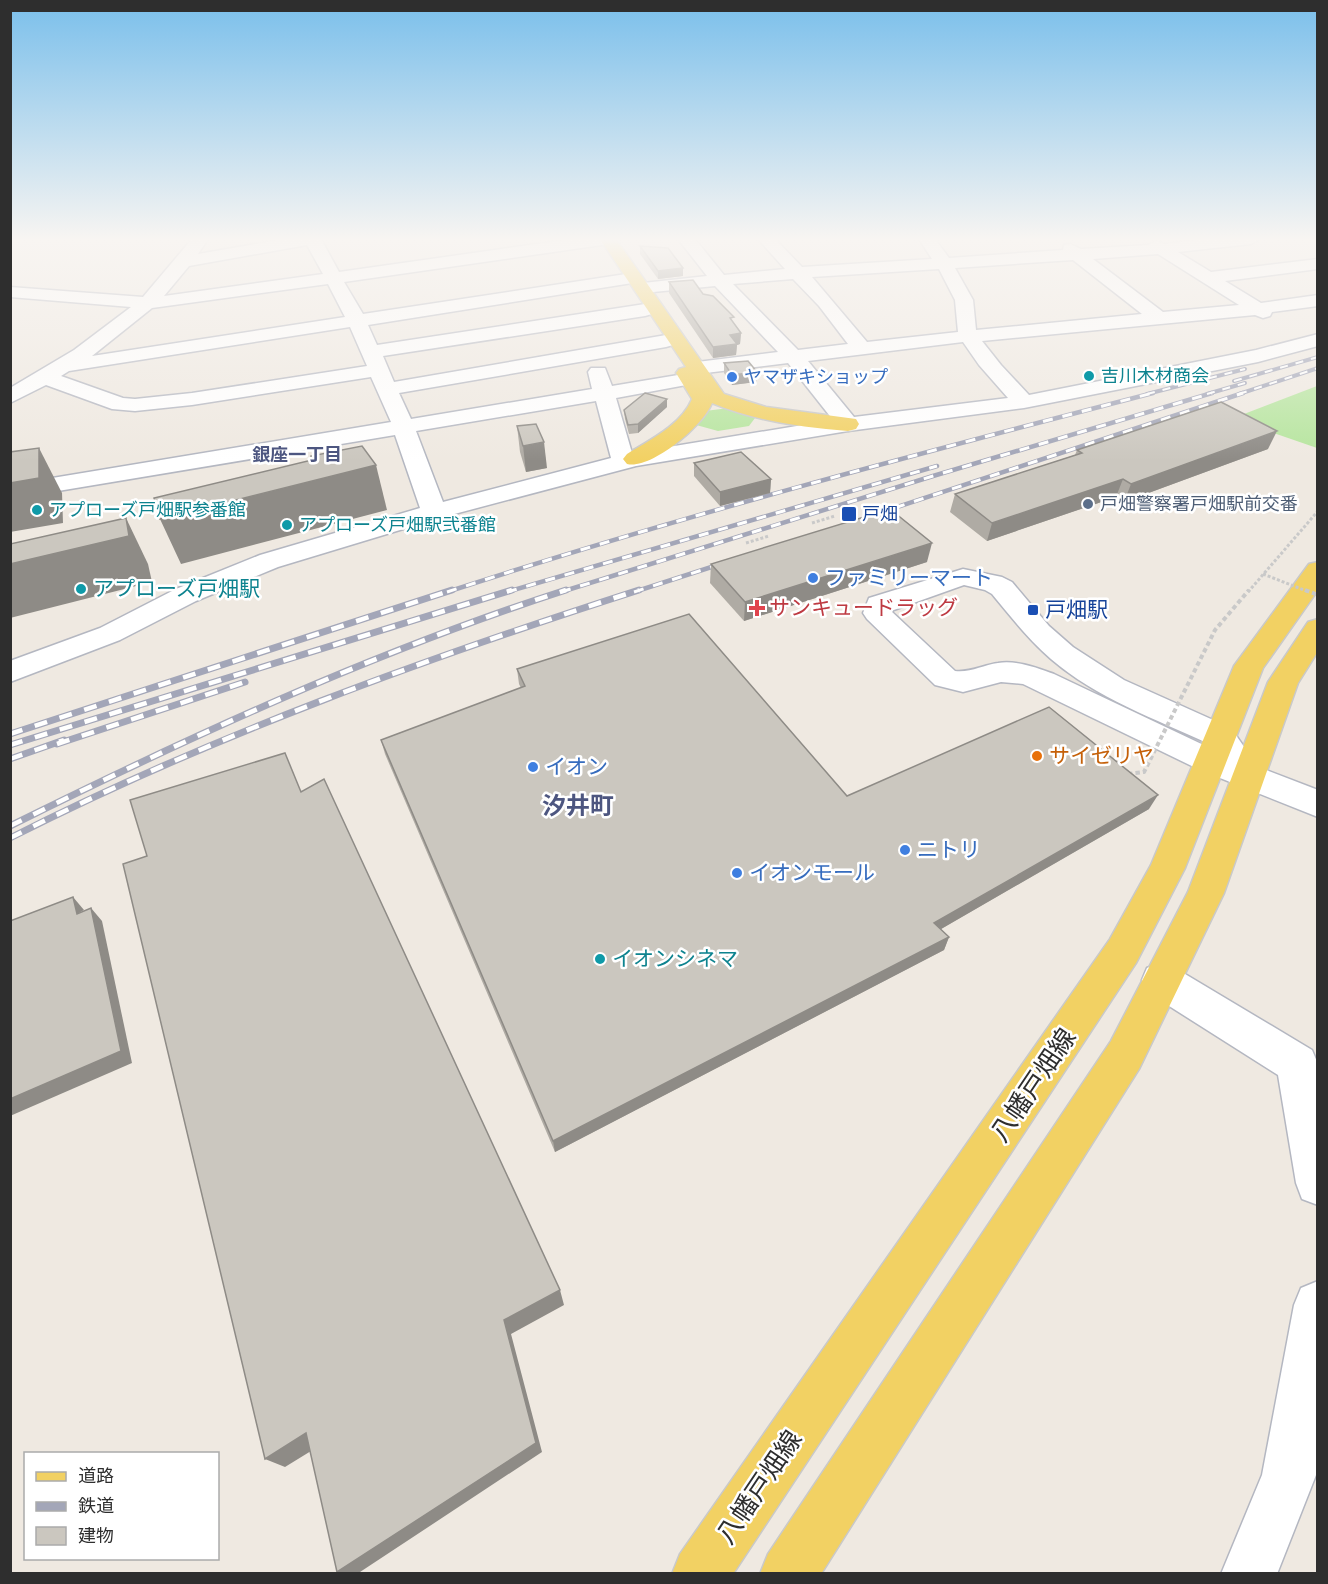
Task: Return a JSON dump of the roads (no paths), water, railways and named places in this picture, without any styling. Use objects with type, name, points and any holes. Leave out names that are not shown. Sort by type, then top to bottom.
[{"type":"main road","points":[[647,313],[666,341],[717,398],[733,405],[788,420],[848,424]]},
{"type":"main road","points":[[653,313],[694,373],[703,399],[694,418]]},
{"type":"main road","points":[[629,461],[661,443],[714,405],[733,405]]},
{"type":"main road","name":"八幡戸畑線","points":[[788,1574],[1125,1055],[1206,892],[1226,758],[1249,666],[1317,570]]},
{"type":"main road","name":"八幡戸畑線","points":[[700,1574],[1123,951],[1226,758],[1283,682],[1317,628]]},
{"type":"street","points":[[10,397],[55,372],[134,313]]},
{"type":"street","points":[[352,313],[403,425],[434,512]]},
{"type":"street","points":[[55,372],[410,313]]},
{"type":"street","points":[[581,313],[604,394],[629,461]]},
{"type":"street","points":[[378,370],[583,320],[627,313]]},
{"type":"street","points":[[751,313],[794,356],[848,424]]},
{"type":"street","points":[[834,313],[861,348]]},
{"type":"street","points":[[965,313],[963,320],[969,336],[999,375],[1024,402]]},
{"type":"street","points":[[1152,313],[1159,318]]},
{"type":"street","points":[[10,492],[403,425],[604,394],[694,373],[794,356],[969,336],[1217,313]]},
{"type":"street","points":[[1265,313],[1316,342]]},
{"type":"street","points":[[1196,315],[1258,356]]},
{"type":"street","points":[[55,372],[120,404],[135,405],[192,399],[378,370],[592,354],[666,341]]},
{"type":"street","points":[[10,672],[110,634],[186,595],[269,561],[434,512],[629,461],[848,424],[1024,402],[1258,356],[1316,342]]},
{"type":"street","points":[[694,418],[718,435],[735,436],[752,430],[765,417]]},
{"type":"street","points":[[1226,758],[1063,654],[1039,632],[1002,588],[993,583],[963,577],[879,604],[877,613],[945,678],[972,683],[1000,672],[1025,674],[1226,758],[1317,804]]},
{"type":"street","points":[[1161,980],[1307,1065],[1317,1183]]},
{"type":"street","points":[[1250,1574],[1289,1474],[1317,1305]]},
{"type":"railway","points":[[1234,381],[1318,357]]},
{"type":"railway","points":[[1239,394],[1318,368]]},
{"type":"railway","points":[[1147,394],[1245,369]]},
{"type":"railway","points":[[1207,394],[1245,383]]},
{"type":"railway","points":[[447,592],[622,537],[887,463],[1153,393]]},
{"type":"railway","points":[[561,592],[933,476],[1212,393]]},
{"type":"railway","points":[[876,514],[1243,393]]},
{"type":"railway","points":[[507,592],[937,466]]},
{"type":"railway","points":[[634,592],[727,562]]},
{"type":"railway","points":[[10,734],[452,590]]},
{"type":"railway","points":[[10,745],[512,590]]},
{"type":"railway","points":[[10,826],[215,728],[353,668],[494,614],[566,590]]},
{"type":"railway","points":[[10,838],[163,766],[319,702],[398,672],[639,590]]},
{"type":"railway","points":[[57,744],[245,682]]},
{"type":"railway","points":[[10,759],[64,740]]},
{"type":"place","name":"吉川木材商会","points":[[1089,376]]},
{"type":"place","name":"ヤマザキショップ","points":[[732,377]]},
{"type":"place","name":"戸畑警察署戸畑駅前交番","points":[[1088,504]]},
{"type":"place","name":"アプローズ戸畑駅参番館","points":[[37,510]]},
{"type":"place","name":"戸畑","points":[[849,514]]},
{"type":"place","name":"アプローズ戸畑駅弐番館","points":[[287,525]]},
{"type":"place","name":"ファミリーマート","points":[[813,578]]},
{"type":"place","name":"アプローズ戸畑駅","points":[[81,589]]},
{"type":"place","name":"サンキュードラッグ","points":[[757,608]]},
{"type":"place","name":"戸畑駅","points":[[1033,610]]},
{"type":"place","name":"サイゼリヤ","points":[[1037,756]]},
{"type":"place","name":"イオン","points":[[533,767]]},
{"type":"place","name":"ニトリ","points":[[905,850]]},
{"type":"place","name":"イオンモール","points":[[737,873]]},
{"type":"place","name":"イオンシネマ","points":[[600,959]]},
{"type":"district","name":"銀座一丁目","points":[[297,455]]},
{"type":"district","name":"汐井町","points":[[578,806]]}]
